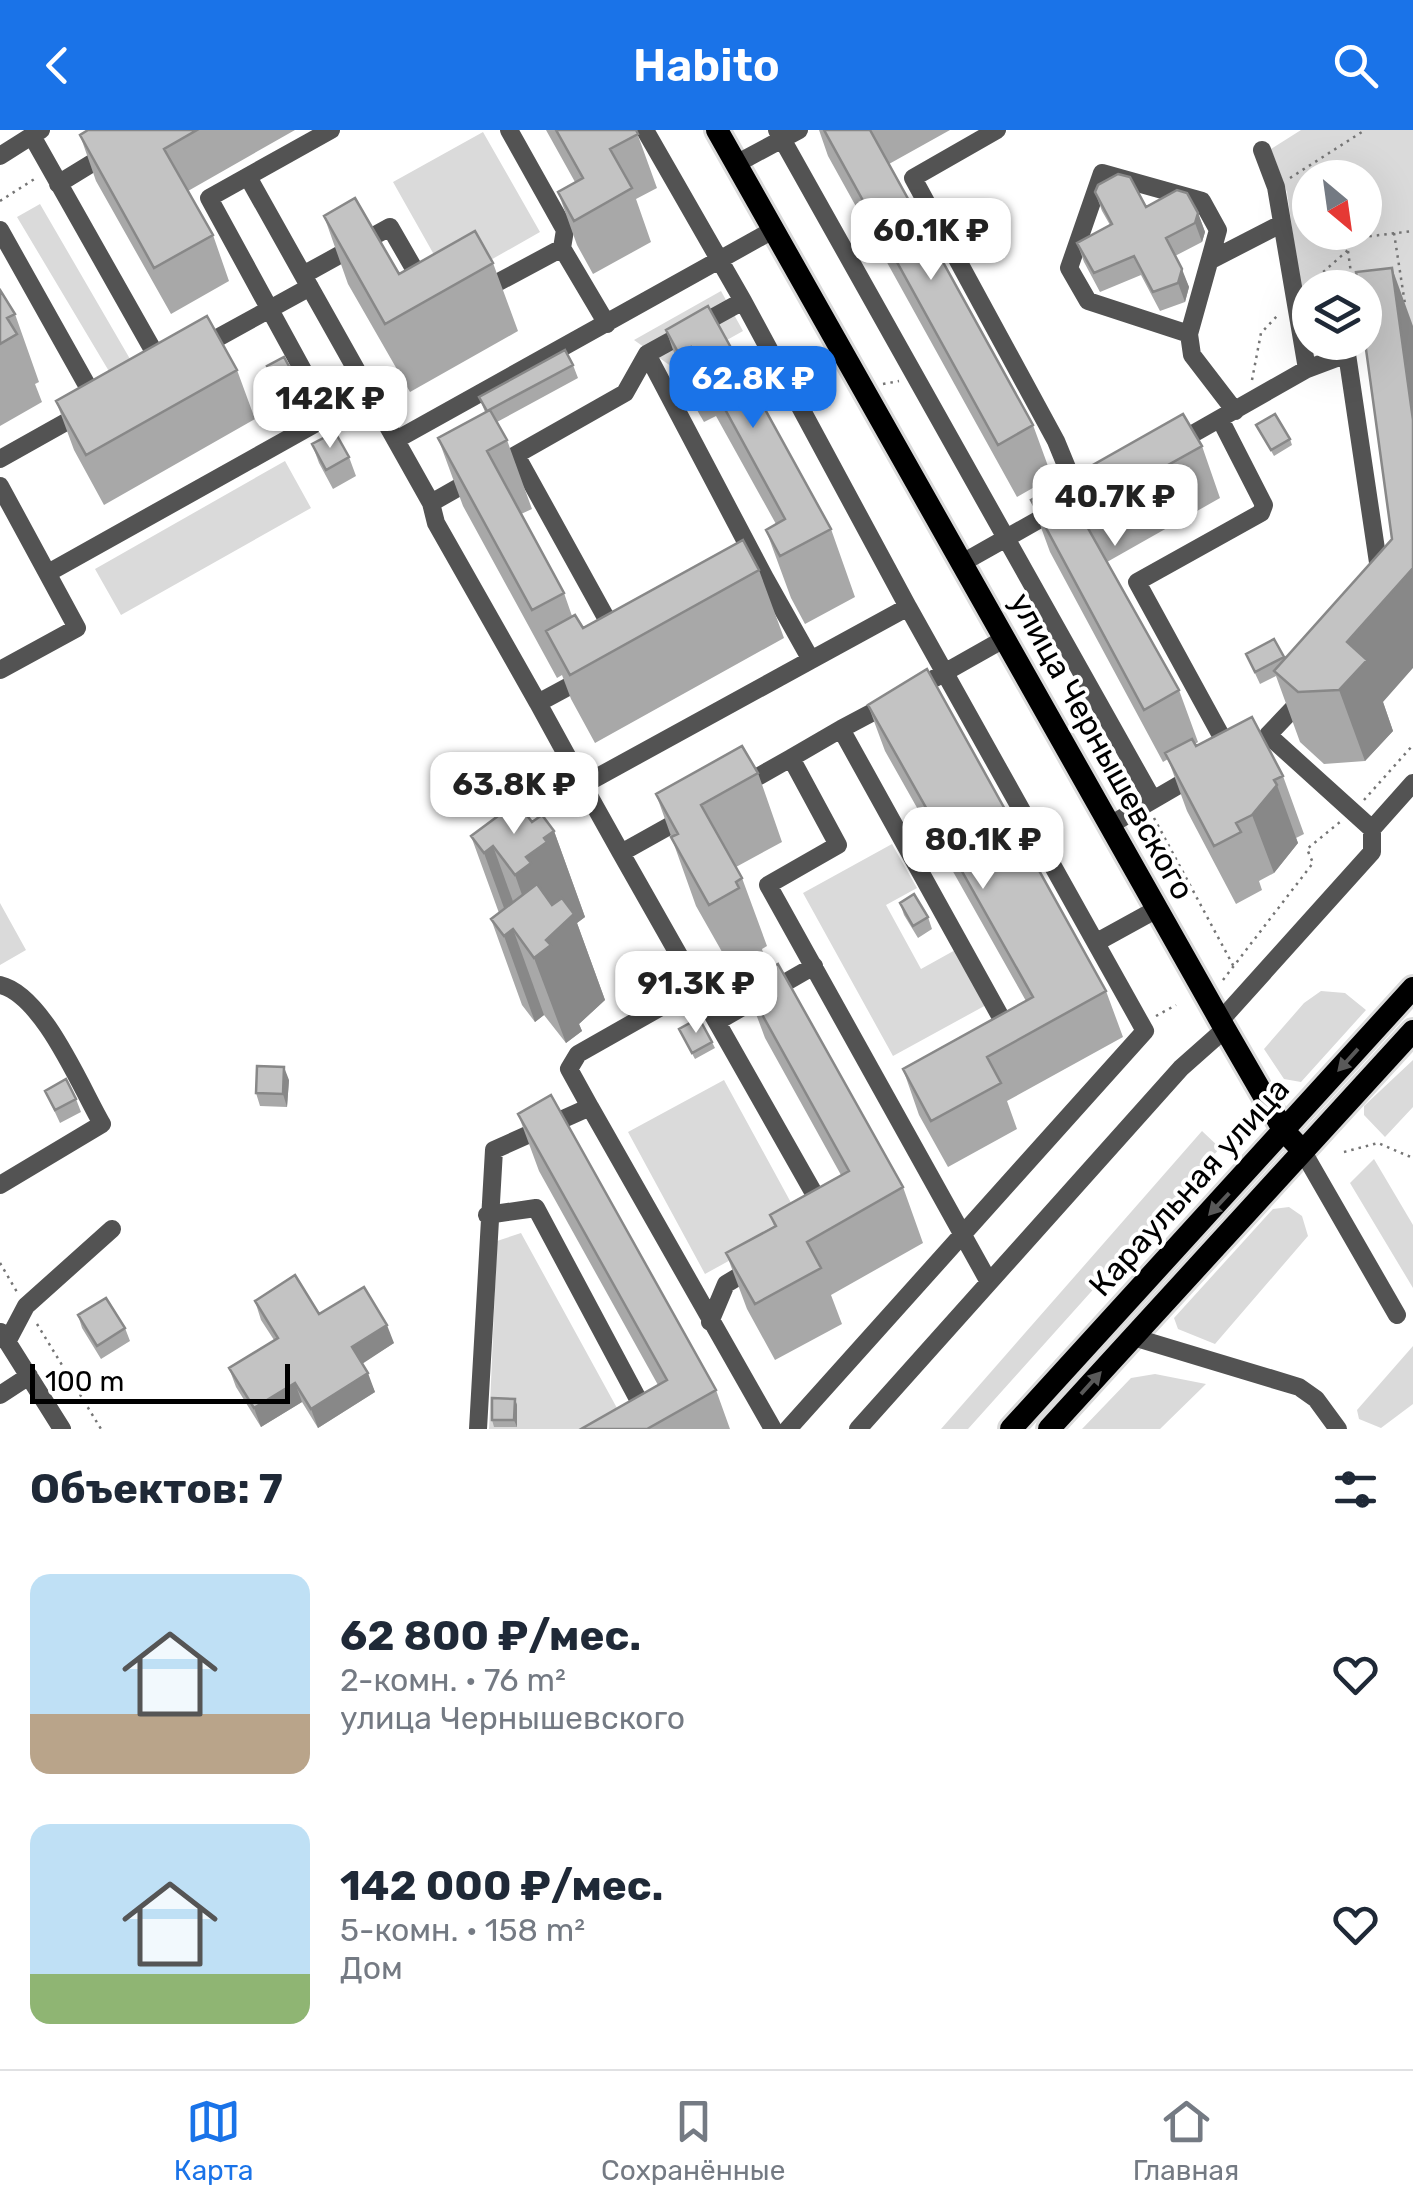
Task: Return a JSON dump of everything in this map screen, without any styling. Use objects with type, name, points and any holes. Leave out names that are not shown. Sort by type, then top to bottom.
[{"type":"main road","name":"улица Чернышевского","points":[[716,130],[1222,1025],[1284,1132],[1302,1150]]},
{"type":"main road","name":"Караульная улица","points":[[1011,1429],[1413,988]]},
{"type":"main road","name":"Караульная улица","points":[[1049,1429],[1413,1032]]},
{"type":"street","points":[[58,184],[146,130]]},
{"type":"street","points":[[328,416],[209,198],[330,130]]},
{"type":"street","points":[[510,130],[565,230],[562,248],[607,324]]},
{"type":"street","points":[[645,130],[1145,1031],[788,1429]]},
{"type":"street","points":[[962,563],[1087,493],[913,178],[997,130]]},
{"type":"street","points":[[0,156],[36,133],[58,184],[155,372],[270,309],[390,227],[429,296]]},
{"type":"street","points":[[736,164],[786,133],[1004,540],[1153,800]]},
{"type":"street","points":[[1262,150],[1276,187],[1292,279]]},
{"type":"street","points":[[1190,334],[1088,300],[1069,268],[1102,172],[1202,201],[1218,230],[1214,258],[1190,334],[1192,355],[1227,408],[1264,505],[1261,513],[1137,582],[1250,745],[1372,829]]},
{"type":"street","points":[[248,177],[431,503],[436,523],[621,853],[720,1020],[830,1222],[816,1231]]},
{"type":"street","points":[[1214,258],[1282,224]]},
{"type":"street","points":[[0,230],[106,399],[0,459]]},
{"type":"street","points":[[396,440],[773,230]]},
{"type":"street","points":[[456,304],[562,248]]},
{"type":"street","points":[[431,503],[625,393],[647,354],[742,302]]},
{"type":"street","points":[[647,354],[811,660]]},
{"type":"street","points":[[1158,454],[1227,408],[1347,354],[1382,590]]},
{"type":"street","points":[[1306,360],[1307,369]]},
{"type":"street","points":[[48,573],[370,393]]},
{"type":"street","points":[[516,456],[619,658],[538,703]]},
{"type":"street","points":[[0,486],[77,628],[0,670]]},
{"type":"street","points":[[730,597],[765,578]]},
{"type":"street","points":[[584,785],[908,607]]},
{"type":"street","points":[[621,853],[1004,639]]},
{"type":"street","points":[[1110,825],[1250,745],[1324,676]]},
{"type":"street","points":[[842,730],[1011,1031],[994,1041]]},
{"type":"street","points":[[791,758],[838,845],[768,885],[989,1282]]},
{"type":"street","points":[[858,1429],[1222,1025],[1372,852],[1372,829],[1413,783]]},
{"type":"street","points":[[1097,942],[1156,909]]},
{"type":"street","points":[[720,1020],[814,966]]},
{"type":"street","points":[[0,985],[14,988],[38,1012],[102,1124],[0,1185]]},
{"type":"street","points":[[698,986],[578,1054],[570,1069],[773,1429]]},
{"type":"street","points":[[889,1099],[906,1090]]},
{"type":"street","points":[[478,1429],[487,1215],[494,1150],[590,1106]]},
{"type":"street","points":[[1302,1150],[1397,1315]]},
{"type":"street","points":[[487,1215],[536,1208],[654,1429]]},
{"type":"street","points":[[62,1429],[4,1336],[26,1306],[112,1229]]},
{"type":"street","points":[[710,1322],[726,1284],[770,1257]]},
{"type":"street","points":[[1133,1337],[1299,1386],[1316,1398],[1338,1429]]},
{"type":"street","points":[[0,1395],[29,1376]]},
{"type":"path","points":[[1276,187],[1365,130]]},
{"type":"path","points":[[1382,235],[1413,231]]},
{"type":"path","points":[[1394,233],[1408,320]]},
{"type":"path","points":[[1325,270],[1348,250]]},
{"type":"path","points":[[1348,250],[1351,270]]},
{"type":"path","points":[[1227,408],[1250,392],[1261,333],[1292,299]]},
{"type":"path","points":[[1223,980],[1313,863],[1307,848],[1352,812],[1413,745]]},
{"type":"path","points":[[1143,1024],[1176,1004]]},
{"type":"path","points":[[1344,1152],[1378,1143],[1413,1158]]},
{"type":"path","points":[[0,1263],[101,1429]]},
{"type":"shaded area","points":[[1301,130],[1413,130],[1413,329],[1382,303],[1382,270],[1298,270],[1295,250],[1382,250],[1382,160],[1292,160],[1292,228],[1287,192],[1271,149]]},
{"type":"shaded area","points":[[483,132],[540,232],[450,283],[393,182]]},
{"type":"shaded area","points":[[40,204],[137,371],[116,383],[17,217]]},
{"type":"shaded area","points":[[721,291],[743,331],[675,369],[634,340]]},
{"type":"shaded area","points":[[285,461],[311,508],[121,615],[95,569]]},
{"type":"shaded area","points":[[892,844],[917,888],[886,905],[921,969],[957,949],[988,1004],[893,1056],[803,893]]},
{"type":"shaded area","points":[[0,903],[26,950],[0,965]]},
{"type":"shaded area","points":[[1321,991],[1345,993],[1366,1010],[1301,1082],[1284,1079],[1264,1049],[1304,1003]]},
{"type":"shaded area","points":[[1413,1060],[1413,1107],[1385,1137],[1364,1115],[1364,1106]]},
{"type":"shaded area","points":[[724,1080],[801,1221],[705,1274],[628,1132]]},
{"type":"shaded area","points":[[1202,1131],[1220,1148],[968,1429],[941,1429]]},
{"type":"shaded area","points":[[1374,1159],[1413,1225],[1413,1288],[1350,1183]]},
{"type":"shaded area","points":[[1289,1207],[1302,1216],[1308,1236],[1215,1344],[1178,1329],[1174,1318],[1273,1209]]},
{"type":"shaded area","points":[[521,1233],[623,1419],[605,1429],[489,1429],[497,1241]]},
{"type":"shaded area","points":[[1413,1346],[1413,1404],[1381,1428],[1359,1419],[1357,1410]]},
{"type":"shaded area","points":[[1155,1374],[1206,1384],[1160,1429],[1082,1429],[1131,1378]]},
{"type":"building","points":[[88,130],[197,130],[164,149],[213,235],[154,268],[80,135]]},
{"type":"building","points":[[556,130],[636,130],[638,134],[610,149],[632,188],[574,221],[558,192],[583,178]]},
{"type":"building","points":[[824,130],[870,130],[1033,425],[998,445]]},
{"type":"building","points":[[1118,174],[1130,177],[1146,207],[1177,190],[1187,193],[1198,213],[1195,223],[1166,238],[1182,269],[1178,283],[1153,292],[1134,256],[1094,273],[1077,243],[1112,224],[1095,192],[1098,185]]},
{"type":"building","points":[[355,198],[399,274],[475,231],[493,263],[385,324],[324,216]]},
{"type":"building","points":[[1392,268],[1413,420],[1413,568],[1347,642],[1367,660],[1339,690],[1298,692],[1274,671],[1392,539],[1367,360],[1382,360],[1382,270],[1374,270]]},
{"type":"building","points":[[0,290],[15,314],[7,318],[17,334],[0,344]]},
{"type":"building","points":[[708,306],[831,529],[780,556],[766,530],[785,519],[691,347],[679,354],[666,330]]},
{"type":"building","points":[[207,316],[237,370],[86,455],[56,401]]},
{"type":"building","points":[[565,350],[573,365],[487,411],[479,397]]},
{"type":"building","points":[[284,357],[297,381],[281,390],[267,366]]},
{"type":"building","points":[[490,410],[507,440],[487,451],[564,593],[532,610],[438,438]]},
{"type":"building","points":[[1183,414],[1202,446],[1080,514],[1179,690],[1144,710],[1031,500]]},
{"type":"building","points":[[1275,414],[1290,439],[1271,450],[1256,425]]},
{"type":"building","points":[[335,432],[349,457],[326,470],[312,444]]},
{"type":"building","points":[[743,540],[759,570],[570,675],[546,631],[575,615],[583,628]]},
{"type":"building","points":[[1274,639],[1284,657],[1255,672],[1246,654]]},
{"type":"building","points":[[927,669],[1106,991],[987,1057],[1001,1083],[931,1121],[903,1069],[1033,997],[868,705]]},
{"type":"building","points":[[1252,717],[1283,776],[1274,780],[1277,785],[1252,815],[1236,823],[1241,832],[1214,846],[1165,753],[1192,739],[1196,746]]},
{"type":"building","points":[[742,746],[758,773],[701,805],[742,878],[736,882],[739,888],[709,905],[671,837],[678,834],[656,794]]},
{"type":"building","points":[[517,802],[532,822],[542,815],[554,831],[544,838],[547,842],[526,857],[531,863],[515,875],[493,846],[484,853],[471,836]]},
{"type":"building","points":[[537,884],[552,905],[562,898],[574,914],[546,940],[551,945],[534,958],[513,929],[504,936],[491,919]]},
{"type":"building","points":[[914,894],[928,917],[913,926],[900,903]]},
{"type":"building","points":[[778,964],[903,1187],[807,1242],[821,1268],[755,1304],[726,1253],[776,1226],[770,1215],[849,1171],[744,982]]},
{"type":"building","points":[[699,1018],[712,1042],[692,1053],[679,1029]]},
{"type":"building","points":[[257,1066],[284,1067],[283,1094],[256,1093]]},
{"type":"building","points":[[66,1079],[76,1099],[55,1110],[45,1091]]},
{"type":"building","points":[[551,1095],[716,1390],[647,1429],[581,1429],[667,1380],[518,1114]]},
{"type":"building","points":[[295,1275],[319,1314],[364,1287],[387,1325],[352,1347],[368,1373],[311,1409],[295,1383],[254,1408],[229,1368],[278,1338],[255,1301]]},
{"type":"building","points":[[106,1298],[125,1328],[97,1346],[78,1315]]},
{"type":"building","points":[[492,1398],[515,1399],[514,1420],[492,1420]]}]
